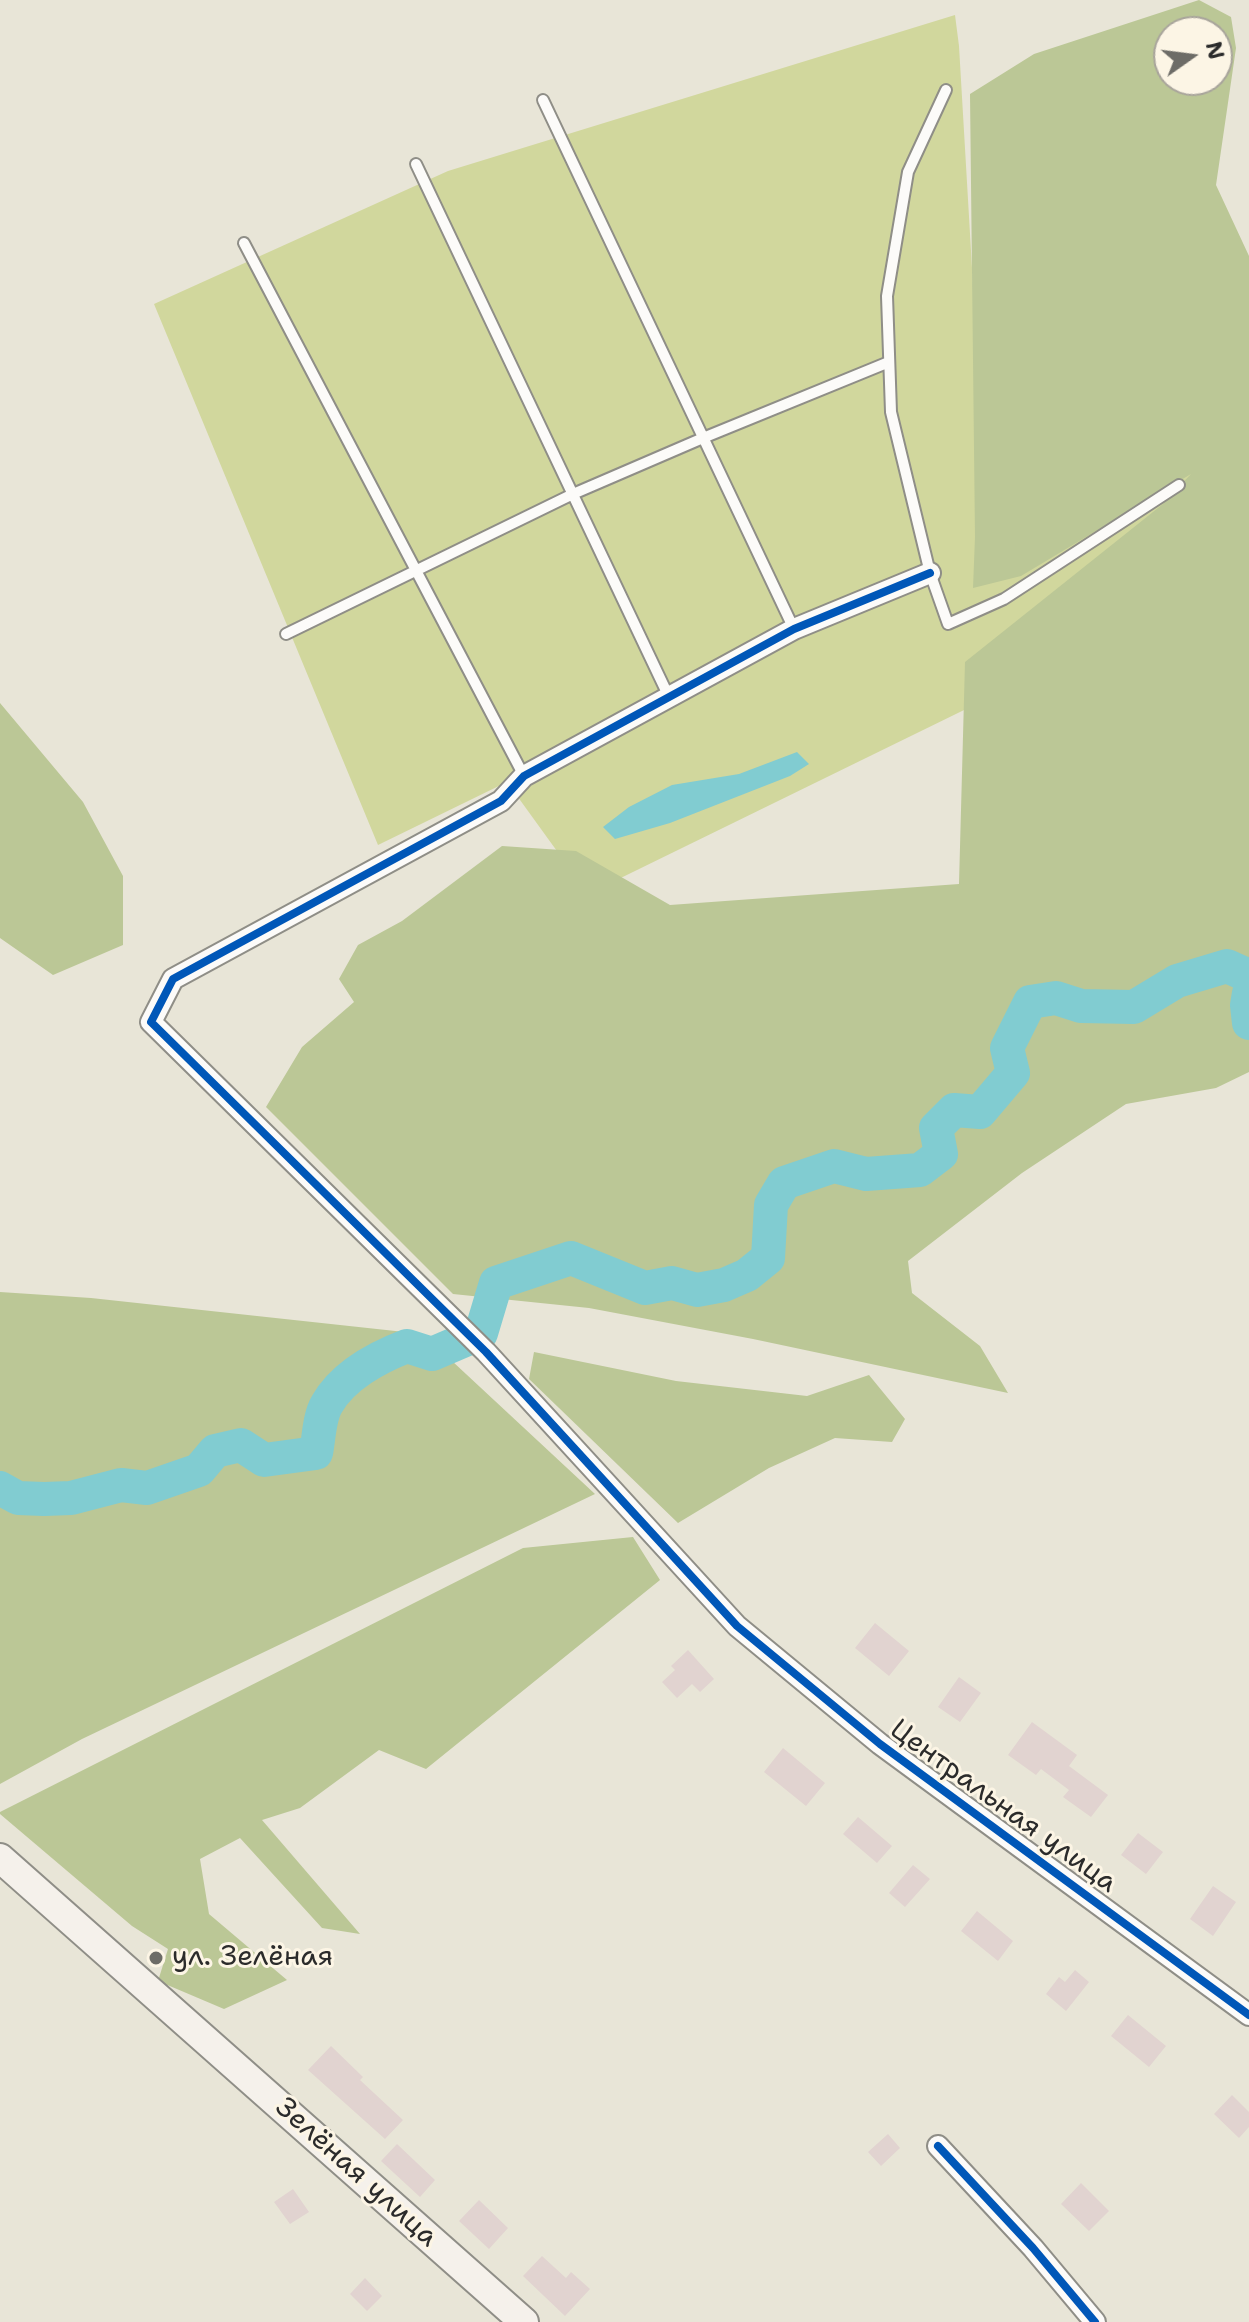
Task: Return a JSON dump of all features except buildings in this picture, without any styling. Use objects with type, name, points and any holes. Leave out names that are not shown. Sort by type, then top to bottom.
[{"type":"main road","name":"Зелёная улица","points":[[0,1858],[524,2322]]},
{"type":"street","points":[[524,776],[794,629],[930,573]]},
{"type":"street","name":"Центральная улица","points":[[524,776],[501,801],[173,979],[151,1022],[486,1352],[737,1626],[880,1744],[1249,2015]]},
{"type":"street","points":[[938,2146],[1033,2248],[1095,2322]]},
{"type":"lane","points":[[946,90],[908,172],[887,296],[891,412],[930,573],[948,624],[1004,599],[1179,485]]},
{"type":"lane","points":[[543,100],[794,629]]},
{"type":"lane","points":[[416,164],[669,697]]},
{"type":"lane","points":[[244,243],[524,776]]},
{"type":"lane","points":[[286,634],[573,494],[889,362]]},
{"type":"green space","points":[[1199,0],[1229,16],[1153,16],[1153,96],[1229,96],[1216,185],[1249,256],[1249,1072],[1216,1088],[1126,1104],[1022,1173],[908,1261],[912,1293],[980,1346],[1008,1393],[589,1308],[453,1294],[266,1107],[302,1047],[354,1002],[339,979],[358,945],[402,921],[502,846],[576,851],[670,905],[959,884],[965,662],[1163,504],[1191,474],[1021,576],[973,588],[970,94],[1034,54]]},
{"type":"green space","points":[[955,15],[988,541],[1249,418],[1054,666],[588,894],[507,782],[378,845],[154,304],[448,171]]},
{"type":"green space","points":[[1233,29],[1236,48],[1233,69]]},
{"type":"green space","points":[[0,703],[83,802],[123,876],[123,945],[53,975],[0,938]]},
{"type":"green space","points":[[0,1292],[91,1298],[423,1334],[595,1494],[82,1739],[0,1784]]},
{"type":"green space","points":[[534,1352],[676,1381],[807,1396],[869,1375],[905,1419],[892,1442],[835,1438],[769,1468],[678,1523],[529,1379]]},
{"type":"green space","points":[[633,1537],[660,1580],[426,1769],[379,1750],[300,1808],[262,1820],[360,1934],[322,1928],[240,1838],[200,1859],[209,1914],[287,1980],[224,2009],[158,1981],[168,1949],[132,1926],[0,1814],[523,1548]]},
{"type":"water","points":[[797,752],[809,764],[790,776],[670,823],[615,839],[603,827],[629,807],[672,785],[739,774]]},
{"type":"waterway","points":[[0,1488],[18,1498],[71,1498],[121,1485],[147,1488],[199,1470],[215,1451],[241,1445],[264,1460],[316,1453],[324,1409],[342,1385],[373,1362],[407,1346],[432,1354],[481,1333],[496,1283],[571,1258],[645,1288],[672,1283],[697,1290],[724,1285],[747,1275],[768,1258],[771,1205],[784,1183],[834,1166],[866,1174],[920,1170],[941,1154],[936,1128],[954,1110],[980,1112],[1013,1073],[1007,1048],[1030,1002],[1056,998],[1081,1006],[1134,1007],[1177,981],[1227,966],[1249,976]]},
{"type":"waterway","points":[[1249,993],[1249,1023]]},
{"type":"cycle path","points":[[930,573],[794,629],[524,776],[501,801],[173,979],[151,1022],[486,1352],[737,1626],[880,1744],[1249,2015]]},
{"type":"cycle path","points":[[938,2146],[1033,2248],[1095,2322]]},
{"type":"place","name":"ул. Зелёная","points":[[156,1958]]}]
